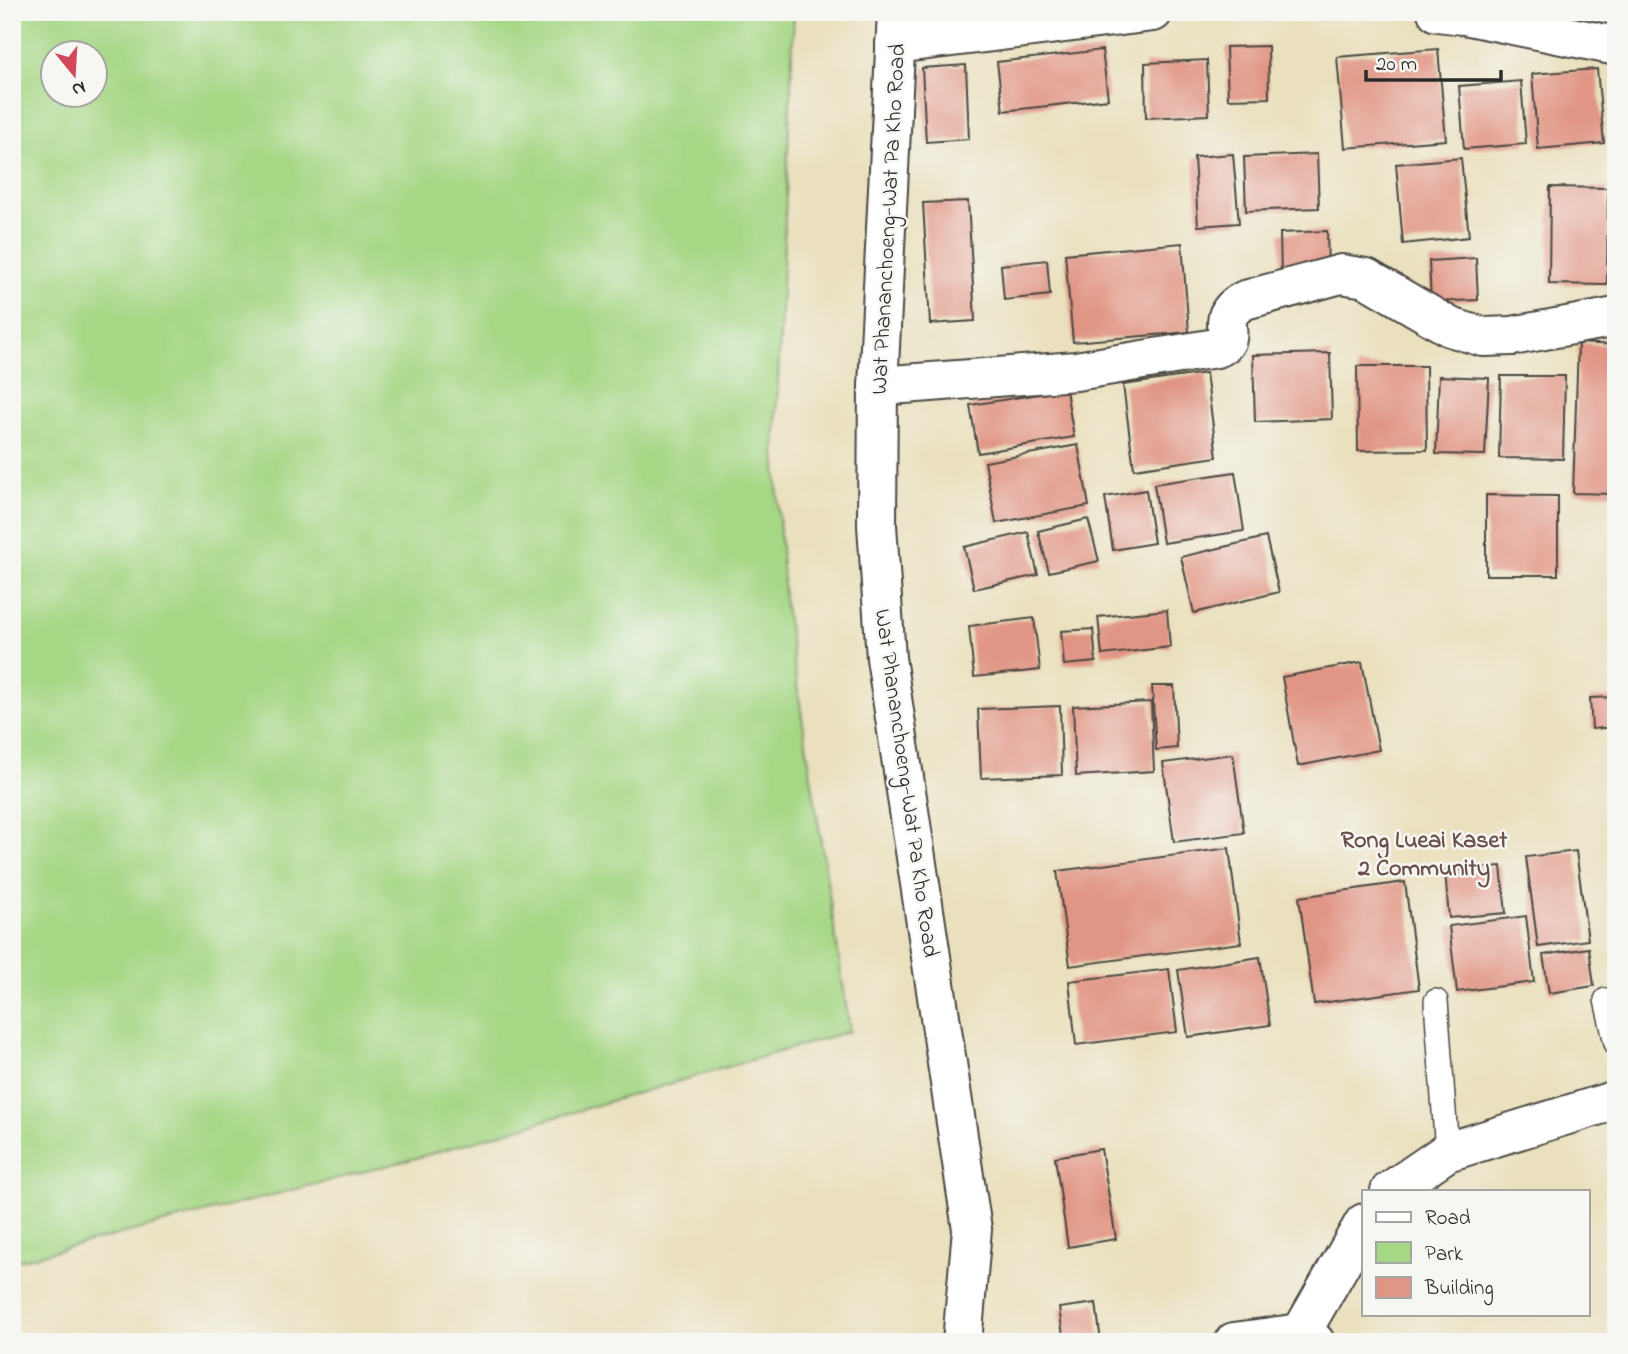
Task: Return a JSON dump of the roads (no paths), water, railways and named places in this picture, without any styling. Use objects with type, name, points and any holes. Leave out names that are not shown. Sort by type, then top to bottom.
[{"type":"street","points":[[896,28],[1153,12]]},
{"type":"street","points":[[1437,12],[1616,46]]},
{"type":"street","name":"Wat Phananchoeng-Wat Pa Kho Road","points":[[896,28],[878,386],[877,525],[886,658],[972,1229],[962,1342]]},
{"type":"street","points":[[878,386],[1076,371],[1216,348],[1227,341],[1227,315],[1232,307],[1245,300],[1341,274],[1366,278],[1450,327],[1483,337],[1512,336],[1616,317]]},
{"type":"street","points":[[1391,1190],[1447,1152],[1616,1100]]},
{"type":"street","points":[[1234,1342],[1308,1338],[1362,1227]]},
{"type":"lane","points":[[1606,1000],[1616,1043]]},
{"type":"lane","points":[[1436,1001],[1447,1152]]},
{"type":"district","name":"Rong Lueai Kaset 2 Community","points":[[1424,853]]}]
